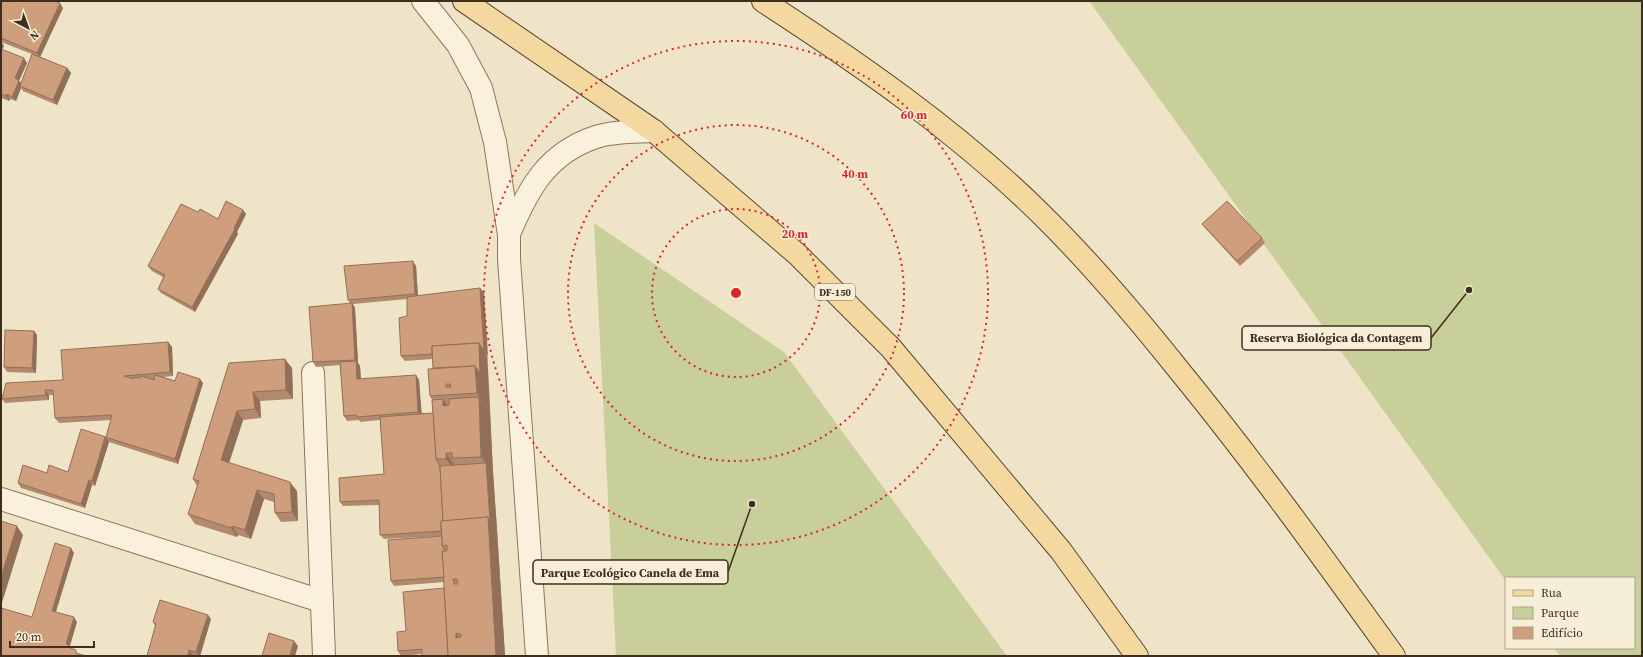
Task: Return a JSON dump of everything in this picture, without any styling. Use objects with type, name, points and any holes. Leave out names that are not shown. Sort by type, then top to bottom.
[{"type":"main road","name":"DF-150","points":[[464,1],[654,131],[798,255],[891,348],[1061,552],[1137,656]]},
{"type":"main road","points":[[763,1],[834,47],[913,106],[988,165],[1041,213],[1112,288],[1202,398],[1279,498],[1394,656]]},
{"type":"street","points":[[423,1],[458,45],[481,88],[495,142],[509,235],[509,259],[537,656]]},
{"type":"street","points":[[509,235],[532,186],[550,162],[568,150],[596,137],[621,132],[654,131]]},
{"type":"street","points":[[313,373],[324,656]]},
{"type":"street","points":[[1,499],[321,601]]},
{"type":"green space","points":[[1089,1],[1642,1],[1642,656],[1560,656],[1555,649],[1635,649],[1635,577],[1505,577],[1505,580]]},
{"type":"green space","points":[[594,223],[784,352],[1007,656],[616,656]]},
{"type":"building","points":[[1,1],[54,1],[60,3],[37,53],[1,38]]},
{"type":"building","points":[[1,49],[24,58],[15,78],[19,81],[12,97],[7,94],[6,96],[1,94]]},
{"type":"building","points":[[32,54],[67,68],[53,100],[20,86]]},
{"type":"building","points":[[226,201],[243,210],[234,228],[235,229],[192,307],[158,289],[165,275],[148,266],[181,204],[198,212],[200,209],[218,219]]},
{"type":"building","points":[[1227,201],[1262,238],[1237,261],[1202,224]]},
{"type":"building","points":[[413,261],[415,294],[348,300],[344,266]]},
{"type":"building","points":[[480,288],[484,351],[479,343],[432,346],[432,354],[401,356],[399,318],[407,316],[407,297]]},
{"type":"building","points":[[352,303],[355,360],[313,362],[309,307]]},
{"type":"building","points":[[5,330],[34,331],[32,368],[4,367]]},
{"type":"building","points":[[168,342],[170,372],[124,376],[134,379],[134,377],[140,378],[141,376],[154,380],[155,375],[175,381],[178,372],[200,379],[175,459],[105,437],[92,481],[89,480],[81,504],[18,483],[23,465],[47,473],[49,465],[68,472],[81,429],[106,437],[112,415],[55,418],[53,390],[45,390],[46,395],[2,399],[6,383],[63,380],[61,350]]},
{"type":"building","points":[[479,343],[480,373],[475,366],[433,368],[432,346]]},
{"type":"building","points":[[285,359],[286,390],[253,392],[255,409],[237,411],[221,460],[290,482],[292,512],[275,513],[274,494],[257,490],[245,530],[232,526],[231,528],[188,514],[199,481],[193,479],[229,363]]},
{"type":"building","points":[[356,361],[357,379],[416,375],[418,412],[357,417],[356,415],[344,416],[340,362]]},
{"type":"building","points":[[475,366],[477,393],[430,396],[428,369]],"holes":[[[446,384],[450,384],[451,387],[446,387]]]},
{"type":"building","points":[[479,397],[481,457],[452,458],[452,453],[446,453],[446,459],[436,459],[432,400],[443,399],[443,406],[449,405],[449,399]]},
{"type":"building","points":[[433,413],[436,459],[440,466],[443,521],[441,521],[441,531],[380,535],[379,500],[340,502],[339,478],[384,474],[380,417]]},
{"type":"building","points":[[486,463],[490,521],[488,517],[443,521],[440,466]]},
{"type":"building","points":[[488,517],[496,656],[448,656],[442,551],[447,551],[447,545],[442,546],[441,521]],"holes":[[[453,579],[457,579],[458,584],[454,584]],[[456,633],[461,634],[461,637],[456,638]]]},
{"type":"building","points":[[1,521],[17,526],[1,577]]},
{"type":"building","points":[[442,536],[442,546],[444,548],[444,551],[442,551],[444,577],[391,581],[388,540]]},
{"type":"building","points":[[55,543],[71,548],[52,611],[74,617],[66,644],[69,645],[68,647],[76,650],[76,653],[86,656],[1,656],[1,608],[32,617]]},
{"type":"building","points":[[444,588],[448,656],[422,656],[422,649],[398,651],[397,632],[406,631],[403,592]]},
{"type":"building","points":[[160,600],[208,615],[196,652],[189,650],[188,656],[147,656],[156,624],[153,622]]},
{"type":"building","points":[[269,633],[294,641],[290,655],[294,656],[262,656]]},
{"type":"place","name":"Reserva Biológica da Contagem","points":[[1469,290]]},
{"type":"place","name":"Parque Ecológico Canela de Ema","points":[[752,504]]}]
